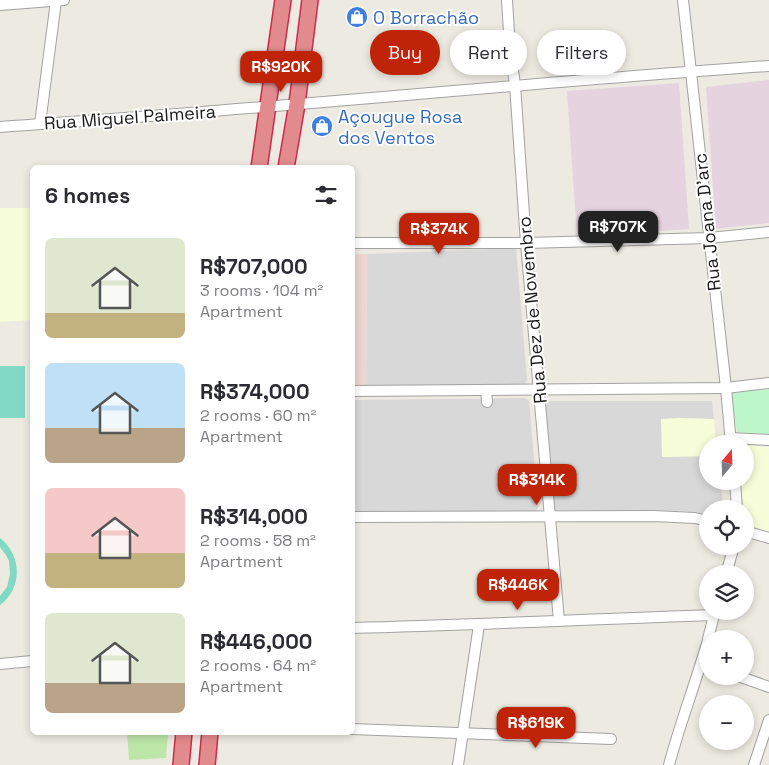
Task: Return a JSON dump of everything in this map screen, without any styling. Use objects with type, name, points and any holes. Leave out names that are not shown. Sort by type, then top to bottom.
[{"type":"highway","points":[[259,165],[283,0]]},
{"type":"highway","points":[[287,165],[297,104],[310,0]]},
{"type":"highway","points":[[181,765],[184,735]]},
{"type":"highway","points":[[206,765],[210,735]]},
{"type":"street","points":[[0,5],[64,0]]},
{"type":"street","name":"Rua Dez de Novembro","points":[[507,0],[539,390],[537,421],[550,516],[559,621]]},
{"type":"street","name":"Rua Joana D'arc","points":[[683,0],[730,435]]},
{"type":"street","points":[[40,124],[56,1]]},
{"type":"street","name":"Rua Miguel Palmeira","points":[[0,127],[769,66]]},
{"type":"street","points":[[355,243],[526,243],[709,238],[769,232]]},
{"type":"street","points":[[355,391],[726,388],[769,383]]},
{"type":"street","points":[[506,390],[507,402]]},
{"type":"street","points":[[486,391],[487,402]]},
{"type":"street","points":[[754,440],[769,440]]},
{"type":"street","points":[[355,516],[654,516],[699,519]]},
{"type":"street","points":[[754,534],[769,538]]},
{"type":"street","points":[[355,628],[478,625],[699,614]]},
{"type":"street","points":[[458,765],[478,625]]},
{"type":"street","points":[[0,664],[30,661]]},
{"type":"street","points":[[669,765],[699,679]]},
{"type":"street","points":[[754,681],[769,686]]},
{"type":"street","points":[[754,765],[769,720]]},
{"type":"street","points":[[355,729],[611,739]]},
{"type":"shaded area","points":[[769,80],[769,223],[716,229],[706,87]]},
{"type":"shaded area","points":[[679,83],[689,229],[577,236],[567,91]]},
{"type":"shaded area","points":[[0,208],[30,208],[30,320],[0,322]]},
{"type":"shaded area","points":[[516,248],[527,380],[524,387],[366,389],[367,254]]},
{"type":"shaded area","points":[[355,254],[367,254],[366,389],[355,389]]},
{"type":"shaded area","points":[[769,389],[769,434],[737,432],[731,393]]},
{"type":"shaded area","points":[[524,398],[529,400],[538,506],[536,511],[531,513],[355,516],[355,400]]},
{"type":"shaded area","points":[[543,401],[712,401],[714,419],[662,419],[662,457],[699,456],[699,490],[721,490],[723,500],[699,500],[699,513],[640,510],[552,510]]},
{"type":"shaded area","points":[[661,419],[714,419],[715,435],[699,435],[699,456],[662,457]]},
{"type":"shaded area","points":[[754,446],[769,447],[769,532],[754,528],[754,500],[740,500],[739,490],[754,490]]},
{"type":"green space","points":[[0,366],[25,366],[25,418],[0,418]]},
{"type":"green space","points":[[0,538],[13,553],[17,572],[13,590],[0,605],[0,596],[7,587],[10,574],[9,561],[0,547]]},
{"type":"green space","points":[[127,735],[168,735],[166,758],[129,760]]},
{"type":"place","name":"O Borrachão","points":[[357,17]]},
{"type":"place","name":"Açougue Rosa dos Ventos","points":[[322,126]]}]
